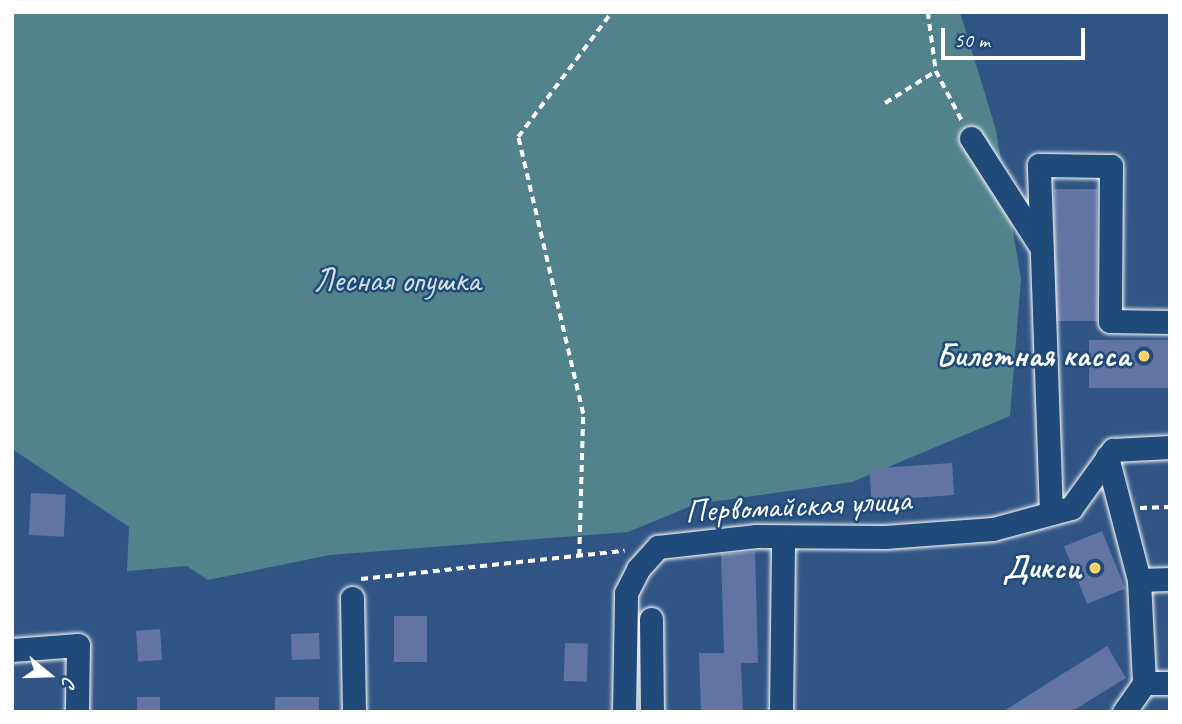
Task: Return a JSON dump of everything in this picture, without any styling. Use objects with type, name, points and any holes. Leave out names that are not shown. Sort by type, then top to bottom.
[{"type":"street","points":[[971,138],[1041,247]]},
{"type":"street","points":[[1061,511],[1041,247],[1039,165],[1111,166],[1110,321],[1170,322]]},
{"type":"street","points":[[1061,511],[1113,450],[1170,447]]},
{"type":"street","points":[[1107,457],[1139,580],[1144,683],[1124,712]]},
{"type":"street","name":"Первомайская улица","points":[[624,712],[626,593],[638,569],[658,547],[695,540],[783,539],[993,529],[1061,511]]},
{"type":"street","points":[[781,712],[783,539]]},
{"type":"street","points":[[1139,580],[1170,579]]},
{"type":"street","points":[[353,589],[354,712]]},
{"type":"street","points":[[651,619],[652,712]]},
{"type":"street","points":[[12,650],[78,645],[77,712]]},
{"type":"street","points":[[1144,683],[1170,683]]},
{"type":"path","points":[[579,556],[583,414],[518,137],[612,12]]},
{"type":"path","points":[[928,12],[936,71],[971,138]]},
{"type":"path","points":[[885,103],[936,71]]},
{"type":"path","points":[[1121,508],[1170,507]]},
{"type":"path","points":[[353,589],[658,547]]},
{"type":"green space","name":"Лесная опушка","points":[[12,12],[960,12],[996,130],[1021,279],[1010,416],[852,482],[696,504],[628,532],[330,555],[208,580],[187,566],[127,571],[129,527],[12,449]]},
{"type":"building","points":[[1054,189],[1097,189],[1097,321],[1054,321]]},
{"type":"building","points":[[1089,340],[1170,340],[1170,388],[1089,388]]},
{"type":"building","points":[[952,463],[954,495],[871,501],[869,469]]},
{"type":"building","points":[[31,493],[66,495],[64,537],[29,535]]},
{"type":"building","name":"Дикси","points":[[1102,531],[1125,588],[1087,604],[1064,546]]},
{"type":"building","points":[[755,552],[758,663],[741,663],[743,712],[701,712],[699,653],[724,653],[721,554]]},
{"type":"building","points":[[394,616],[427,616],[427,662],[394,662]]},
{"type":"building","points":[[160,629],[162,660],[138,662],[136,631]]},
{"type":"building","points":[[319,633],[320,659],[292,660],[291,634]]},
{"type":"building","points":[[565,643],[588,644],[587,682],[564,681]]},
{"type":"building","points":[[1107,646],[1126,678],[1071,712],[1002,712]]},
{"type":"building","points":[[137,697],[160,697],[160,712],[137,712]]},
{"type":"building","points":[[275,697],[319,697],[319,712],[275,712]]},
{"type":"place","name":"Билетная касса","points":[[1144,356]]},
{"type":"place","name":"Дикси","points":[[1095,568]]}]
